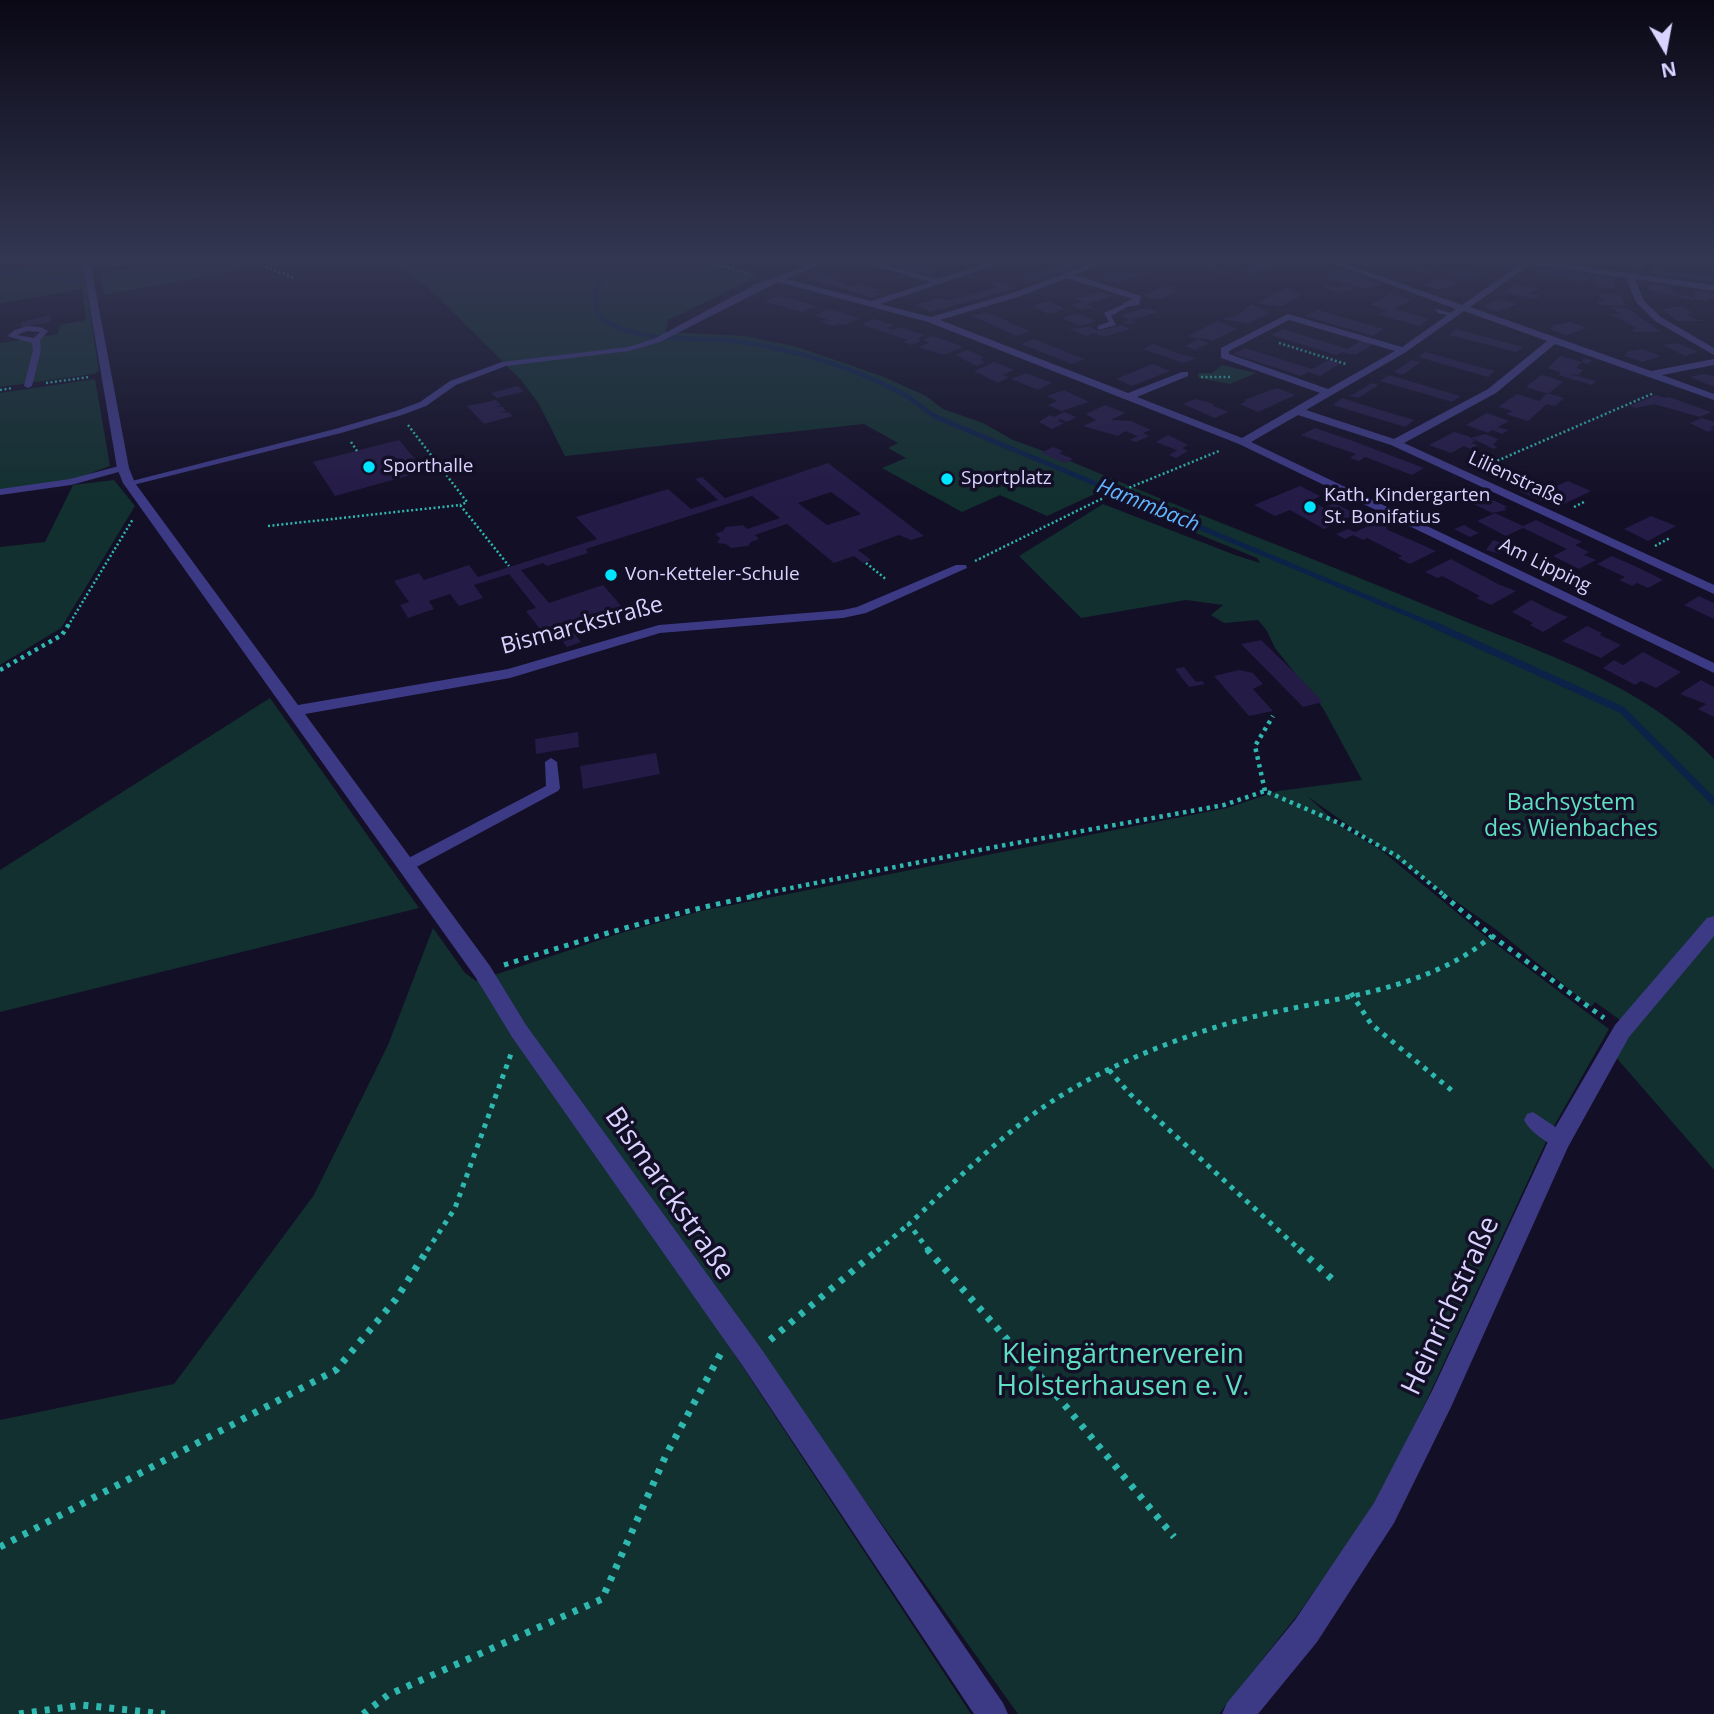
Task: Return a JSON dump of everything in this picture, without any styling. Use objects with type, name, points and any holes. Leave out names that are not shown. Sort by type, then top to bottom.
[{"type":"street","name":"Bismarckstraße","points":[[100,341],[126,476],[144,505],[483,972],[519,1031],[751,1356],[992,1714]]},
{"type":"street","name":"Am Lipping","points":[[985,341],[1243,442],[1714,669]]},
{"type":"street","points":[[1241,341],[1224,350],[1224,356],[1329,393]]},
{"type":"street","points":[[1372,341],[1403,350]]},
{"type":"street","points":[[1243,442],[1415,341]]},
{"type":"street","points":[[1395,443],[1449,417],[1492,391],[1553,341]]},
{"type":"street","points":[[1557,341],[1714,397]]},
{"type":"street","points":[[1695,341],[1714,352]]},
{"type":"street","points":[[1651,374],[1714,362]]},
{"type":"street","points":[[1128,397],[1185,374]]},
{"type":"street","name":"Lilienstraße","points":[[1298,411],[1395,443],[1714,590]]},
{"type":"street","name":"Bismarckstraße","points":[[294,711],[510,673],[659,629],[843,614],[861,610],[961,568]]},
{"type":"street","name":"Heinrichstraße","points":[[1238,1714],[1306,1631],[1384,1513],[1442,1398],[1560,1140],[1622,1031],[1714,923]]},
{"type":"lane","points":[[28,386],[37,350],[36,341]]},
{"type":"lane","points":[[0,492],[126,476],[338,431],[423,404],[453,383],[505,364],[629,349],[654,341]]},
{"type":"lane","points":[[406,866],[553,788],[551,762]]},
{"type":"lane","points":[[1532,1119],[1560,1140]]},
{"type":"path","points":[[1279,343],[1367,370]]},
{"type":"path","points":[[0,390],[106,373]]},
{"type":"path","points":[[1465,475],[1676,383]]},
{"type":"path","points":[[268,526],[460,505],[467,502],[399,413]]},
{"type":"path","points":[[961,568],[1099,500],[1243,442]]},
{"type":"path","points":[[0,670],[62,635],[144,505]]},
{"type":"path","points":[[460,505],[509,566]]},
{"type":"path","points":[[866,563],[901,593]]},
{"type":"path","points":[[1265,791],[1255,746],[1273,716]]},
{"type":"path","points":[[483,972],[617,929],[698,907],[986,849],[1224,805],[1265,791],[1341,824],[1397,856],[1492,936],[1622,1031]]},
{"type":"path","points":[[751,1356],[909,1224],[1014,1130],[1070,1089],[1151,1050],[1216,1026],[1405,981],[1446,967],[1492,936]]},
{"type":"path","points":[[1351,993],[1371,1024],[1455,1093]]},
{"type":"path","points":[[0,1547],[336,1370],[397,1299],[455,1208],[519,1031]]},
{"type":"path","points":[[1109,1070],[1130,1094],[1332,1279]]},
{"type":"path","points":[[909,1224],[924,1245],[1053,1391],[1174,1537]]},
{"type":"path","points":[[363,1714],[388,1695],[602,1599],[666,1455],[733,1331]]},
{"type":"path","points":[[19,1714],[82,1705],[165,1714]]},
{"type":"green space","points":[[94,341],[99,371],[94,374],[0,387],[0,343]]},
{"type":"green space","points":[[482,341],[769,341],[798,347],[884,377],[926,396],[943,409],[983,423],[1013,440],[1557,658],[1625,691],[1656,710],[1714,759],[1714,1170],[1614,1055],[1634,1030],[1595,1002],[1591,1007],[1498,931],[1307,796],[1340,826],[1381,850],[1485,936],[1609,1029],[1550,1133],[1377,1501],[1299,1613],[1219,1714],[1018,1714],[762,1357],[719,1331],[971,1714],[0,1714],[0,1420],[174,1384],[314,1195],[388,1045],[433,928],[465,973],[476,981],[621,933],[701,911],[1227,808],[1278,791],[1362,780],[1323,708],[1275,648],[1258,620],[1224,623],[1211,615],[1223,605],[1186,600],[1081,618],[1019,556],[1103,504],[1260,563],[1257,558],[1097,493],[1047,516],[1000,495],[962,512],[882,468],[906,458],[888,448],[898,443],[864,424],[565,456],[539,404],[522,381]]},
{"type":"green space","points":[[1222,365],[1256,373],[1230,384],[1199,378],[1198,373],[1212,373]]},
{"type":"green space","points":[[95,379],[110,466],[75,479],[0,490],[0,393]]},
{"type":"green space","points":[[114,480],[135,506],[61,628],[0,665],[0,547],[45,542],[73,485]]},
{"type":"green space","points":[[270,698],[419,908],[0,1012],[0,870]]},
{"type":"building","points":[[906,341],[922,341],[911,345],[903,342]]},
{"type":"building","points":[[925,341],[948,341],[963,347],[944,355],[919,347],[929,343]]},
{"type":"building","points":[[1039,341],[1085,359],[1072,364],[1021,344]]},
{"type":"building","points":[[1195,341],[1209,343],[1195,350],[1185,346]]},
{"type":"building","points":[[1290,341],[1322,341],[1348,349],[1360,341],[1374,344],[1355,355],[1342,352],[1336,355]]},
{"type":"building","points":[[1473,341],[1501,341],[1523,347],[1516,352]]},
{"type":"building","points":[[1677,343],[1698,352],[1685,356],[1663,345]]},
{"type":"building","points":[[1154,344],[1197,358],[1184,363],[1142,349]]},
{"type":"building","points":[[1245,348],[1312,369],[1329,360],[1341,363],[1320,376],[1308,372],[1301,376],[1233,354]]},
{"type":"building","points":[[1643,349],[1661,356],[1642,362],[1623,355],[1628,354],[1625,352]]},
{"type":"building","points":[[967,350],[984,357],[979,360],[986,362],[977,366],[955,355]]},
{"type":"building","points":[[1425,352],[1495,371],[1488,377],[1418,357]]},
{"type":"building","points":[[1560,356],[1581,362],[1584,358],[1592,360],[1588,364],[1582,362],[1576,368],[1583,370],[1578,375],[1569,374],[1596,381],[1592,385],[1558,375],[1561,373],[1548,368]]},
{"type":"building","points":[[1411,360],[1420,362],[1403,375],[1394,372]]},
{"type":"building","points":[[994,362],[1014,370],[1003,375],[1009,377],[998,383],[974,371]]},
{"type":"building","points":[[1153,364],[1170,371],[1132,386],[1116,379]]},
{"type":"building","points":[[1026,373],[1052,383],[1038,390],[1011,379]]},
{"type":"building","points":[[1704,374],[1714,376],[1714,387],[1690,377]]},
{"type":"building","points":[[1389,375],[1460,396],[1452,402],[1380,381]]},
{"type":"building","points":[[1541,375],[1563,382],[1548,394],[1526,387]]},
{"type":"building","points":[[1372,383],[1379,385],[1358,398],[1350,396]]},
{"type":"building","points":[[518,386],[523,392],[497,398],[491,393]]},
{"type":"building","points":[[1277,388],[1295,395],[1258,412],[1240,404],[1247,401],[1244,400]]},
{"type":"building","points":[[1064,390],[1089,402],[1061,411],[1048,405],[1057,401],[1047,396]]},
{"type":"building","points":[[1547,393],[1564,398],[1555,406],[1547,404],[1528,421],[1506,414],[1513,411],[1498,407],[1517,394],[1539,401]]},
{"type":"building","points":[[1656,395],[1711,412],[1700,417],[1654,404],[1636,408],[1630,406]]},
{"type":"building","points":[[1342,398],[1414,420],[1405,427],[1333,405]]},
{"type":"building","points":[[1196,399],[1214,404],[1212,405],[1228,412],[1215,418],[1183,404]]},
{"type":"building","points":[[496,400],[501,405],[493,408],[502,406],[506,411],[497,413],[508,412],[513,416],[484,424],[467,406]]},
{"type":"building","points":[[1105,405],[1125,413],[1111,420],[1131,421],[1151,430],[1143,433],[1149,436],[1136,442],[1130,440],[1138,436],[1125,431],[1118,436],[1083,426],[1096,420],[1086,414]]},
{"type":"building","points":[[1064,412],[1076,417],[1067,422],[1060,419],[1058,421],[1064,423],[1052,429],[1039,422],[1050,415],[1054,417]]},
{"type":"building","points":[[1487,413],[1509,421],[1498,427],[1508,430],[1502,434],[1492,430],[1488,433],[1466,425]]},
{"type":"building","points":[[1702,418],[1714,422],[1714,426],[1710,428],[1714,429],[1708,432],[1690,423]]},
{"type":"building","points":[[1315,428],[1424,468],[1412,475],[1365,457],[1359,461],[1350,458],[1356,454],[1301,435]]},
{"type":"building","points":[[1454,432],[1468,436],[1475,441],[1471,443],[1478,445],[1471,449],[1464,446],[1451,453],[1429,445]]},
{"type":"building","points":[[1485,434],[1498,439],[1493,445],[1497,447],[1494,449],[1471,438]]},
{"type":"building","points":[[1168,435],[1188,445],[1182,448],[1188,451],[1176,458],[1169,455],[1177,450],[1156,442]]},
{"type":"building","name":"Sporthalle","points":[[399,440],[425,471],[335,496],[313,462]]},
{"type":"building","points":[[1053,447],[1073,459],[1065,463],[1041,453]]},
{"type":"building","name":"Von-Ketteler-Schule","points":[[828,463],[924,536],[911,540],[899,535],[858,550],[871,560],[863,563],[854,556],[834,563],[787,524],[755,535],[759,539],[748,546],[731,548],[717,543],[720,538],[715,534],[726,527],[743,525],[747,529],[780,518],[752,496],[586,549],[588,553],[547,566],[543,563],[521,570],[549,603],[603,585],[624,609],[570,628],[581,642],[567,647],[556,633],[546,637],[526,611],[536,608],[509,574],[474,585],[483,598],[459,606],[450,594],[429,601],[434,609],[408,618],[400,605],[409,602],[394,581],[419,573],[424,580],[469,565],[478,577],[597,539],[576,517],[668,489],[691,509],[718,500],[695,479],[702,477],[725,498]],"holes":[[[831,492],[861,514],[827,525],[798,503]]]},
{"type":"building","points":[[1568,481],[1591,491],[1564,504],[1545,499],[1541,501],[1519,491],[1537,486],[1547,490]]},
{"type":"building","points":[[1300,486],[1320,496],[1311,501],[1324,508],[1334,503],[1356,514],[1324,529],[1290,510],[1275,516],[1254,505]]},
{"type":"building","points":[[1465,487],[1508,507],[1504,508],[1507,510],[1492,513],[1451,493]]},
{"type":"building","points":[[1495,513],[1523,526],[1536,520],[1582,542],[1575,545],[1589,552],[1584,555],[1596,560],[1579,569],[1553,556],[1567,549],[1523,528],[1506,536],[1477,521]]},
{"type":"building","points":[[1651,516],[1676,526],[1648,541],[1624,529]]},
{"type":"building","points":[[1377,522],[1388,528],[1386,529],[1436,551],[1410,564],[1398,558],[1402,556],[1367,538],[1363,540],[1353,535],[1345,539],[1336,534],[1348,529],[1355,532]]},
{"type":"building","points":[[1464,525],[1479,533],[1470,537],[1454,529]]},
{"type":"building","points":[[1493,540],[1507,544],[1500,554],[1486,550]]},
{"type":"building","points":[[1612,556],[1663,580],[1648,588],[1637,583],[1632,586],[1619,580],[1625,577],[1597,564]]},
{"type":"building","points":[[1451,559],[1516,591],[1491,605],[1476,598],[1480,596],[1442,576],[1438,578],[1425,572]]},
{"type":"building","points":[[1699,596],[1714,603],[1714,619],[1684,605]]},
{"type":"building","points":[[1531,600],[1568,617],[1543,632],[1530,625],[1533,623],[1512,612]]},
{"type":"building","points":[[1587,626],[1621,645],[1601,658],[1562,641]]},
{"type":"building","points":[[1261,640],[1323,702],[1303,707],[1241,644]]},
{"type":"building","points":[[1643,652],[1681,672],[1656,688],[1641,681],[1635,685],[1603,668],[1614,660],[1623,665]]},
{"type":"building","points":[[1184,667],[1196,682],[1202,681],[1205,684],[1189,687],[1175,669]]},
{"type":"building","points":[[1239,670],[1253,673],[1263,684],[1253,689],[1273,711],[1249,716],[1214,676]]},
{"type":"building","points":[[1701,680],[1714,687],[1714,717],[1698,709],[1706,704],[1680,694]]},
{"type":"building","points":[[578,732],[579,747],[536,754],[535,739]]},
{"type":"building","points":[[656,753],[660,774],[583,789],[580,766]]},
{"type":"waterway","name":"Hammbach","points":[[735,341],[785,350],[847,369],[905,395],[938,418]]},
{"type":"waterway","name":"Hammbach","points":[[938,418],[1436,626]]},
{"type":"waterway","name":"Hammbach","points":[[1432,624],[1622,710],[1714,802]]},
{"type":"place","name":"Sporthalle","points":[[369,467]]},
{"type":"place","name":"Sportplatz","points":[[947,479]]},
{"type":"place","name":"Kath. Kindergarten St. Bonifatius","points":[[1310,507]]},
{"type":"place","name":"Von-Ketteler-Schule","points":[[611,575]]},
{"type":"park label","name":"Bachsystem des Wienbaches","points":[[1571,816]]},
{"type":"park label","name":"Kleingärtnerverein Holsterhausen e. V.","points":[[1123,1371]]}]
